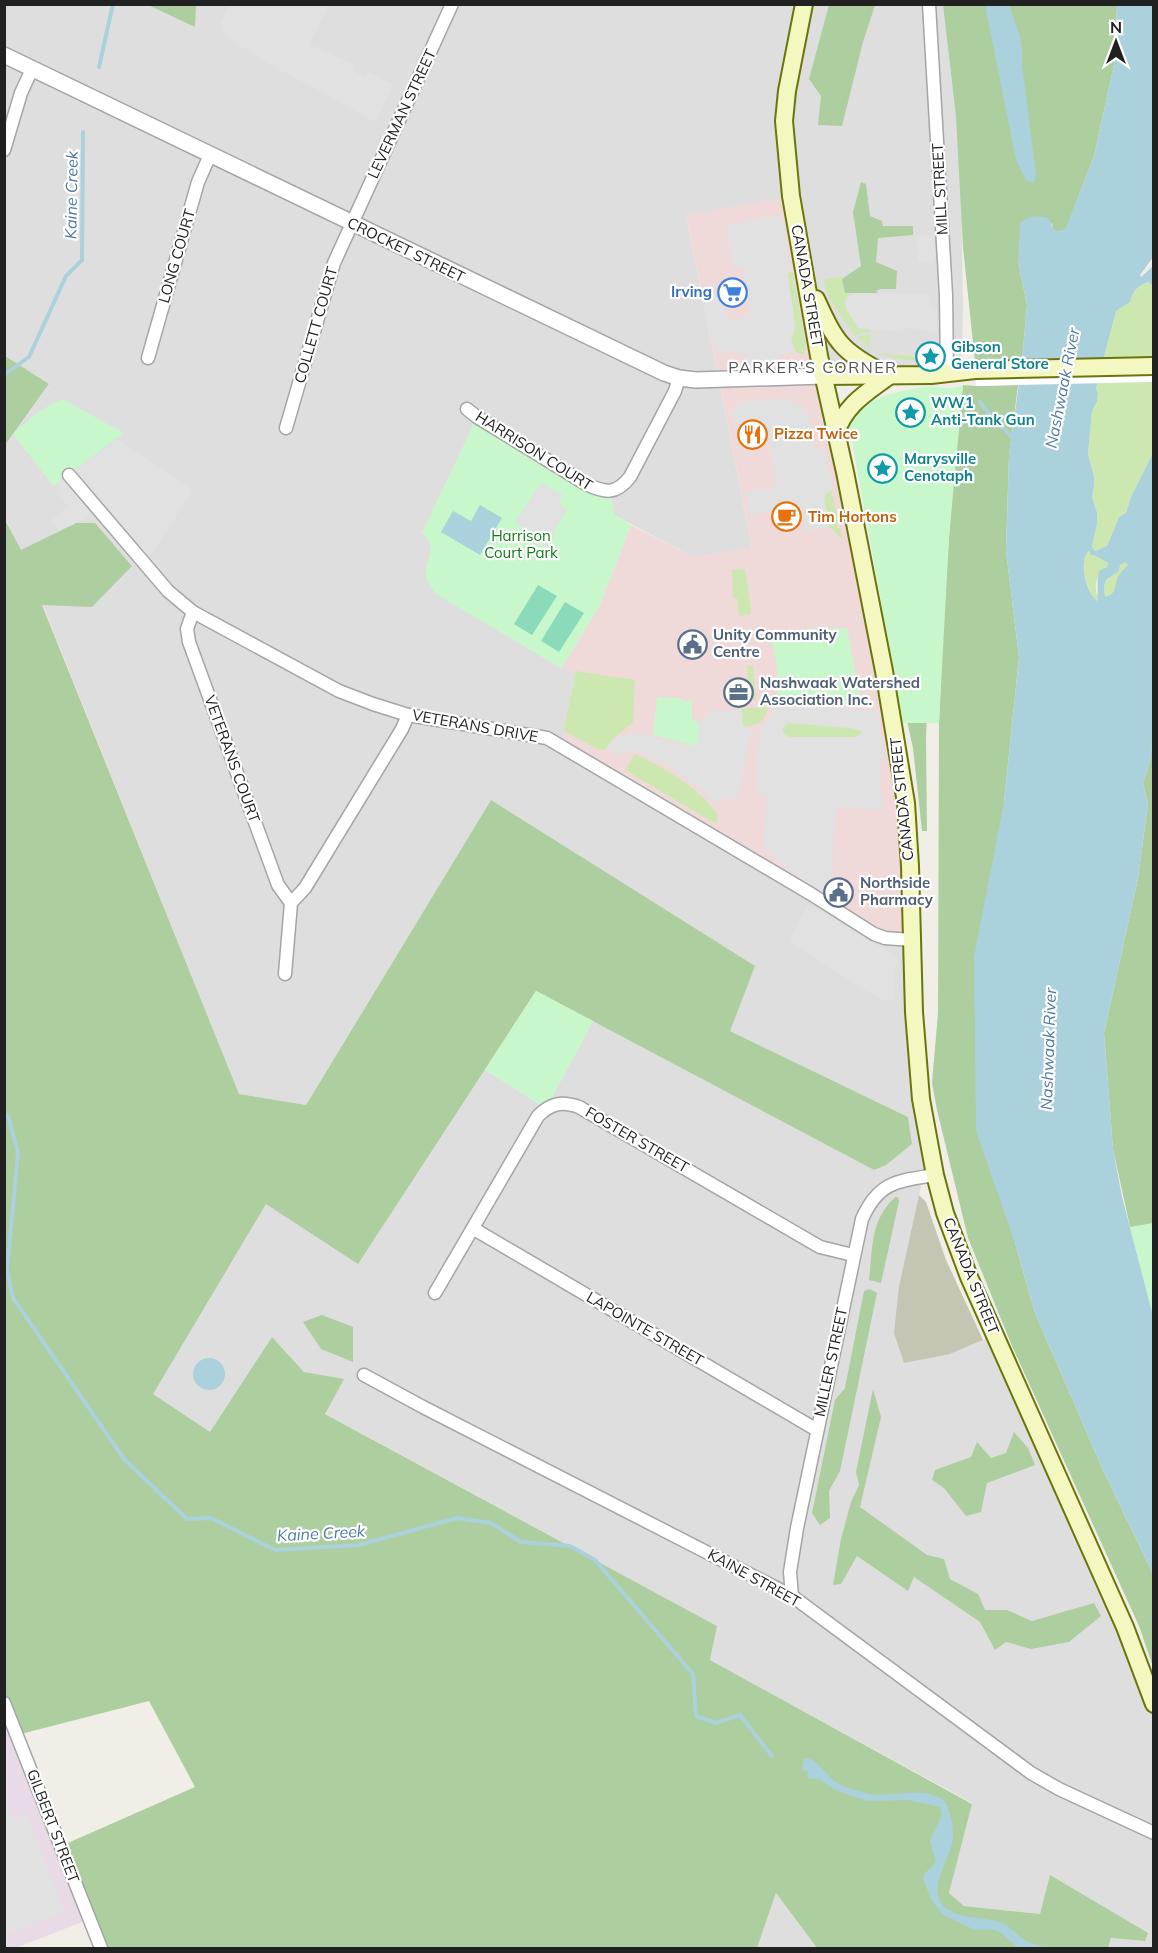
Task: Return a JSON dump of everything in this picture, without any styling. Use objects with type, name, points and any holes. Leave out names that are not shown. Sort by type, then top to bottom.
[{"type":"main road","name":"CANADA STREET","points":[[804,4],[787,92],[784,121],[791,196],[823,376],[894,727],[906,803],[918,1075],[935,1175],[949,1224],[969,1277],[1125,1628],[1154,1704]]},
{"type":"main road","points":[[806,276],[834,336],[858,360],[889,376]]},
{"type":"main road","points":[[823,376],[889,376],[975,370],[1154,366]]},
{"type":"main road","points":[[836,433],[853,402],[889,376]]},
{"type":"street","name":"LEVERMAN STREET","points":[[351,223],[453,4]]},
{"type":"street","name":"MILL STREET","points":[[929,4],[946,295],[947,373]]},
{"type":"street","name":"CROCKET STREET","points":[[4,55],[664,373],[696,380],[823,376]]},
{"type":"street","points":[[4,150],[21,93],[32,69]]},
{"type":"street","name":"LONG COURT","points":[[148,358],[198,182],[210,155]]},
{"type":"street","name":"COLLETT COURT","points":[[286,428],[334,263],[351,223]]},
{"type":"street","name":"HARRISON COURT","points":[[467,409],[586,484],[598,490],[610,490],[623,485],[630,477],[675,391],[679,378]]},
{"type":"street","name":"VETERANS DRIVE","points":[[69,475],[168,591],[194,612],[339,691],[408,715],[547,738],[801,888],[874,934],[885,938],[912,940]]},
{"type":"street","name":"VETERANS COURT","points":[[194,612],[187,629],[189,642],[278,885],[291,903]]},
{"type":"street","points":[[285,974],[291,903],[305,888],[402,729],[408,715]]},
{"type":"street","name":"FOSTER STREET","points":[[435,1293],[538,1116],[546,1108],[556,1103],[568,1103],[579,1107],[820,1246],[853,1255]]},
{"type":"street","name":"MILLER STREET","points":[[792,1596],[790,1572],[793,1551],[862,1219],[874,1197],[885,1188],[898,1182],[935,1175]]},
{"type":"street","name":"LAPOINTE STREET","points":[[474,1229],[817,1430]]},
{"type":"street","name":"KAINE STREET","points":[[364,1375],[792,1596],[1037,1777],[1154,1833]]},
{"type":"street","name":"GILBERT STREET","points":[[4,1703],[101,1948]]},
{"type":"shaded area","points":[[196,4],[943,5],[961,178],[963,305],[962,354],[959,372],[823,376],[686,216],[752,548],[693,557],[614,515],[428,538],[432,549],[426,573],[499,631],[561,668],[576,671],[563,731],[912,940],[935,1175],[923,1177],[899,1286],[950,1354],[995,1335],[1153,1704],[1153,1948],[1108,1948],[1111,1938],[1145,1941],[1050,1876],[1040,1914],[964,1906],[949,1893],[972,1803],[710,1660],[717,1626],[324,1413],[304,1372],[272,1337],[210,1433],[152,1394],[266,1203],[485,1070],[546,1108],[593,1021],[874,1170],[912,1144],[908,1117],[730,1031],[491,800],[306,1105],[239,1094],[21,551],[5,518],[5,445],[49,385],[5,356],[5,5],[148,5],[194,26]]},
{"type":"shaded area","points":[[323,4],[328,7],[309,44],[355,65],[353,71],[365,77],[368,72],[393,84],[376,122],[268,63],[233,41],[222,30],[220,23],[230,5]]},
{"type":"shaded area","points":[[791,196],[894,727],[912,940],[885,938],[561,745],[576,672],[561,668],[599,607],[631,525],[693,557],[752,547],[686,215]]},
{"type":"shaded area","points":[[781,215],[793,273],[789,272],[787,275],[795,328],[791,338],[795,351],[780,356],[777,361],[780,366],[738,366],[743,363],[746,354],[718,350],[709,331],[701,294],[720,291],[727,320],[750,316],[743,266],[733,269],[727,225]]},
{"type":"shaded area","points":[[934,235],[935,261],[918,262],[917,236]]},
{"type":"shaded area","points":[[859,293],[929,294],[930,307],[937,310],[937,333],[905,327],[904,332],[858,328],[846,309],[845,303],[851,295]]},
{"type":"shaded area","points":[[788,399],[809,416],[815,446],[817,449],[825,449],[833,489],[826,494],[824,499],[830,527],[805,532],[798,506],[750,515],[746,492],[774,487],[773,482],[776,481],[765,424],[737,428],[734,426],[730,410],[738,407],[738,402]]},
{"type":"shaded area","points":[[117,439],[193,490],[145,565],[99,512],[59,531],[50,521],[68,507],[58,493],[61,491],[57,484]]},
{"type":"shaded area","points":[[541,483],[563,495],[558,503],[567,510],[553,533],[555,534],[548,548],[541,544],[539,547],[529,541],[527,530],[515,523]]},
{"type":"shaded area","points":[[775,704],[877,711],[886,757],[879,758],[882,810],[836,807],[830,897],[789,871],[777,858],[764,850],[767,795],[757,794],[757,751],[761,729],[773,713]],"holes":[[[789,723],[852,728],[861,731],[861,734],[856,737],[789,737],[782,729]]]},
{"type":"shaded area","points":[[742,709],[743,726],[750,726],[751,733],[738,798],[726,798],[713,803],[673,768],[633,750],[618,755],[606,749],[612,740],[634,733],[695,746],[698,743],[699,727],[695,720],[708,718],[707,711]]},
{"type":"shaded area","points":[[808,904],[896,956],[900,966],[895,967],[893,999],[884,1000],[858,986],[789,941]]},
{"type":"shaded area","points":[[919,1195],[926,1202],[946,1260],[983,1340],[950,1354],[904,1363],[894,1333],[899,1286]]},
{"type":"shaded area","points":[[4,1706],[90,1919],[15,1948],[4,1948]]},
{"type":"shaded area","points":[[5,1797],[14,1820],[27,1815],[64,1911],[5,1936]]},
{"type":"shaded area","points":[[776,1893],[817,1948],[757,1948]]},
{"type":"green space","points":[[148,5],[196,5],[195,27]]},
{"type":"green space","points":[[829,5],[875,5],[863,42],[842,126],[818,125],[821,96],[809,79]]},
{"type":"green space","points":[[943,5],[1117,5],[1114,65],[1094,156],[1066,229],[1059,232],[1053,230],[1052,223],[1018,261],[1027,305],[1022,361],[975,362],[963,247],[956,117]]},
{"type":"green space","points":[[861,182],[866,184],[870,216],[882,221],[883,226],[913,226],[913,235],[878,238],[876,262],[897,271],[896,289],[880,289],[876,291],[878,293],[845,293],[842,279],[861,266],[853,212]]},
{"type":"green space","points":[[788,272],[793,273],[806,346],[803,355],[795,351],[791,338],[795,328]]},
{"type":"green space","points":[[842,276],[845,293],[851,295],[847,298],[858,328],[870,330],[870,333],[864,332],[855,336],[829,298],[823,280]]},
{"type":"green space","points":[[1149,282],[1154,284],[1153,453],[1131,497],[1126,513],[1119,517],[1107,546],[1095,551],[1092,547],[1097,512],[1092,497],[1094,476],[1088,454],[1092,411],[1098,394],[1096,388],[1116,311],[1130,302],[1136,289]]},
{"type":"green space","points":[[870,335],[869,347],[858,338],[860,336]]},
{"type":"green space","points":[[879,353],[930,358],[929,361],[908,360]]},
{"type":"green space","points":[[5,356],[49,384],[5,445]]},
{"type":"green space","points":[[963,385],[1018,385],[1009,456],[1006,551],[1019,657],[1004,802],[1015,1243],[1035,1313],[1103,1470],[1153,1574],[1153,1667],[1139,1626],[1012,1346],[968,1238],[932,1083],[938,1013],[939,723],[943,627],[953,477]]},
{"type":"green space","points":[[963,385],[949,538],[939,723],[903,723],[849,425],[862,408],[893,393],[916,388],[954,388]]},
{"type":"green space","points":[[62,399],[124,433],[53,486],[13,434],[39,411]]},
{"type":"green space","name":"Harrison Court Park","points":[[477,417],[568,474],[610,490],[614,515],[631,525],[599,607],[561,668],[436,594],[427,579],[431,548],[422,533]]},
{"type":"green space","points":[[831,489],[839,524],[837,528],[840,528],[842,540],[829,526],[824,499]]},
{"type":"green space","points":[[4,518],[21,550],[76,523],[95,523],[132,566],[92,607],[42,605],[239,1094],[306,1105],[491,800],[755,966],[730,1031],[908,1117],[912,1144],[886,1165],[874,1170],[536,991],[358,1264],[266,1204],[153,1394],[210,1432],[272,1337],[304,1372],[344,1379],[325,1414],[717,1626],[710,1660],[972,1804],[949,1893],[964,1906],[1040,1914],[1050,1875],[1148,1933],[1145,1941],[1111,1938],[1108,1948],[817,1948],[776,1893],[757,1948],[101,1948],[61,1846],[195,1787],[149,1701],[17,1735],[5,1704]]},
{"type":"green space","points":[[1089,549],[1094,555],[1108,563],[1096,580],[1098,597],[1096,601],[1086,582],[1083,568],[1085,555]]},
{"type":"green space","points":[[1125,562],[1128,565],[1116,587],[1110,595],[1105,597],[1106,580],[1119,571],[1120,565]]},
{"type":"green space","points":[[745,569],[751,610],[750,614],[739,616],[737,598],[733,598],[732,570]]},
{"type":"green space","points":[[538,585],[557,596],[532,635],[514,624]]},
{"type":"green space","points":[[565,602],[584,613],[559,652],[541,641]]},
{"type":"green space","points":[[847,628],[862,707],[779,702],[776,660],[771,636],[809,629]]},
{"type":"green space","points":[[889,640],[909,646],[928,692],[927,831],[922,831],[913,748]]},
{"type":"green space","points":[[753,665],[756,700],[749,700],[747,666]]},
{"type":"green space","points":[[576,671],[635,680],[633,722],[612,740],[606,749],[600,750],[563,731]]},
{"type":"green space","points":[[657,697],[692,701],[692,719],[699,727],[698,743],[695,746],[653,735]]},
{"type":"green space","points":[[1153,697],[1153,1242],[1130,1227],[1113,1149],[1104,1033],[1138,878],[1148,804],[1143,783],[1151,758]]},
{"type":"green space","points":[[768,707],[763,720],[753,725],[743,726],[742,709]]},
{"type":"green space","points":[[788,723],[852,728],[861,731],[861,734],[856,737],[789,737],[782,729]]},
{"type":"green space","points":[[635,754],[692,788],[718,816],[716,824],[625,770]]},
{"type":"green space","points":[[536,991],[593,1021],[546,1108],[485,1070]]},
{"type":"green space","points":[[895,1197],[898,1197],[899,1201],[881,1283],[869,1280],[872,1246],[881,1215]]},
{"type":"green space","points":[[1153,1223],[1153,1316],[1130,1227]]},
{"type":"green space","points":[[870,1289],[877,1293],[840,1471],[829,1491],[830,1518],[820,1525],[812,1513],[835,1400],[845,1388],[864,1291]]},
{"type":"green space","points":[[322,1315],[353,1327],[353,1362],[321,1349],[303,1322]]},
{"type":"green space","points":[[873,1389],[881,1417],[860,1507],[927,1555],[944,1559],[950,1579],[978,1594],[985,1610],[1007,1610],[1032,1621],[1094,1603],[1101,1616],[1069,1642],[1031,1649],[1006,1642],[995,1650],[980,1622],[914,1577],[908,1591],[857,1556],[841,1584],[833,1585],[841,1539],[851,1502],[859,1485],[856,1472]]},
{"type":"green space","points":[[1014,1432],[1028,1448],[1035,1465],[987,1483],[981,1512],[966,1516],[944,1488],[932,1480],[935,1470],[971,1457],[977,1442],[991,1458],[1006,1453]]},
{"type":"water","points":[[985,5],[1009,5],[1020,37],[1036,175],[1034,183],[1026,180],[1016,160]]},
{"type":"water","name":"Nashwaak River","points":[[1117,5],[1153,5],[1154,256],[1140,275],[1141,277],[1153,266],[1153,284],[1148,282],[1138,287],[1130,302],[1116,311],[1096,388],[1098,394],[1092,411],[1088,454],[1094,476],[1092,497],[1097,512],[1092,547],[1095,551],[1107,546],[1119,517],[1126,513],[1131,497],[1153,453],[1154,697],[1151,758],[1143,783],[1148,804],[1138,878],[1104,1033],[1113,1149],[1122,1197],[1153,1316],[1153,1574],[1103,1470],[1035,1313],[1015,1243],[976,1131],[974,957],[1004,802],[1019,657],[1006,551],[1009,455],[1027,305],[1018,261],[1020,223],[1030,217],[1040,216],[1048,218],[1054,230],[1059,232],[1066,228],[1094,156],[1114,65]],"holes":[[[1089,550],[1091,555],[1108,563],[1107,567],[1099,571],[1097,601],[1085,577],[1084,562]],[[1125,562],[1128,565],[1118,577],[1113,592],[1105,597],[1106,580],[1119,571],[1120,565]]]},
{"type":"water","points":[[480,505],[502,518],[480,555],[441,532],[453,511],[471,521]]},
{"type":"water","points":[[209,1358],[220,1363],[225,1374],[220,1385],[209,1390],[198,1385],[193,1374],[198,1363]]},
{"type":"water","points":[[804,1758],[813,1760],[832,1779],[850,1789],[884,1795],[925,1793],[943,1800],[951,1819],[953,1836],[939,1879],[938,1896],[942,1904],[955,1913],[1002,1923],[1033,1944],[1073,1948],[1017,1947],[1000,1932],[975,1930],[943,1915],[931,1899],[923,1879],[925,1873],[936,1862],[930,1841],[942,1814],[940,1807],[909,1800],[867,1801],[835,1790],[819,1779],[809,1779],[807,1775],[809,1771],[802,1770]]},
{"type":"pier","points":[[1153,357],[1153,382],[976,386],[975,362]]},
{"type":"waterway","name":"Kaine Creek","points":[[99,67],[113,4]]},
{"type":"waterway","name":"Kaine Creek","points":[[4,375],[29,357],[66,276],[82,260],[83,132]]},
{"type":"waterway","points":[[980,402],[1014,439]]},
{"type":"waterway","name":"Kaine Creek","points":[[4,1113],[8,1116],[18,1153],[7,1270],[13,1298],[124,1459],[187,1519],[211,1518],[275,1550],[359,1545],[457,1518],[491,1523],[521,1542],[570,1546],[595,1560],[693,1674],[696,1716],[716,1723],[740,1715],[772,1756]]},
{"type":"place","name":"Irving","points":[[733,292]]},
{"type":"place","name":"Gibson General Store","points":[[930,356]]},
{"type":"place","name":"WW1 Anti-Tank Gun","points":[[910,412]]},
{"type":"place","name":"Pizza Twice","points":[[753,434]]},
{"type":"place","name":"Marysville Cenotaph","points":[[883,468]]},
{"type":"place","name":"Tim Hortons","points":[[787,517]]},
{"type":"place","name":"Unity Community Centre","points":[[692,644]]},
{"type":"place","name":"Nashwaak Watershed Association Inc.","points":[[739,692]]},
{"type":"place","name":"Northside Pharmacy","points":[[839,892]]},
{"type":"district","name":"PARKER'S CORNER","points":[[813,367]]}]
